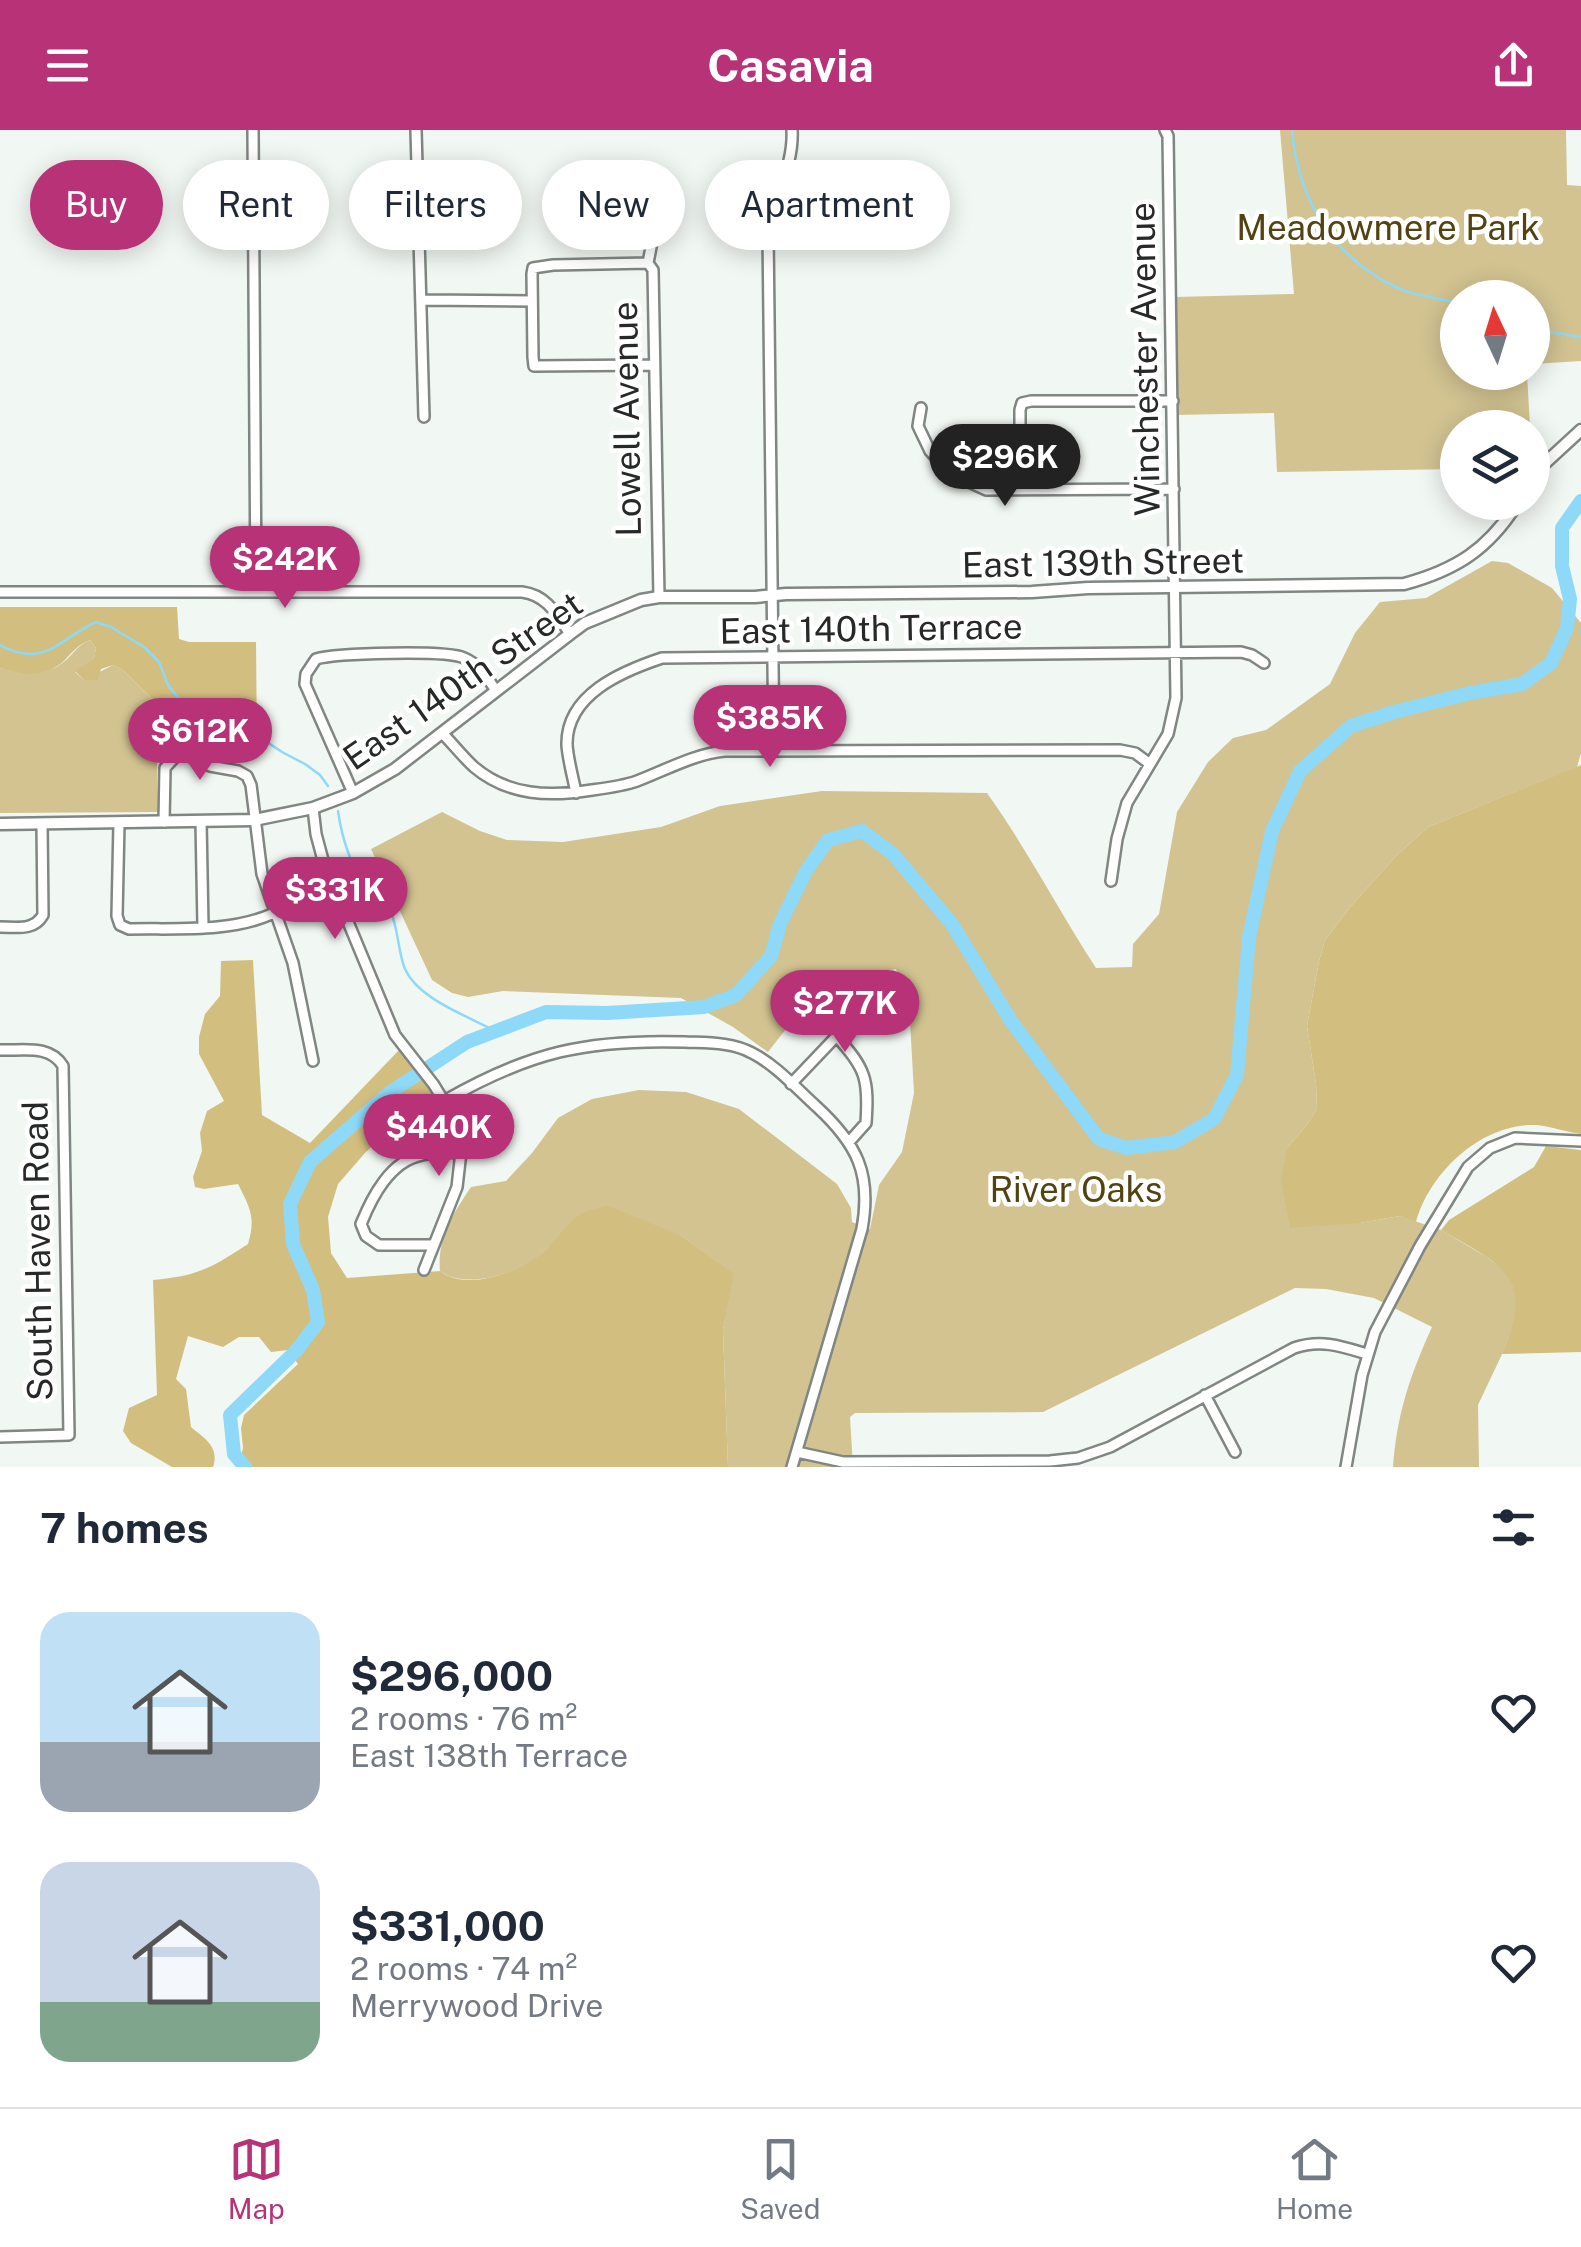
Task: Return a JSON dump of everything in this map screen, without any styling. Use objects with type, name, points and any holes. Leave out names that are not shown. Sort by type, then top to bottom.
[{"type":"street","points":[[252,130],[256,592]]},
{"type":"street","points":[[416,130],[424,417]]},
{"type":"street","points":[[774,751],[768,232],[791,160],[792,130]]},
{"type":"street","name":"Winchester Avenue","points":[[1111,881],[1127,803],[1168,734],[1176,698],[1165,130]]},
{"type":"street","name":"Lowell Avenue","points":[[650,250],[658,597]]},
{"type":"street","points":[[648,263],[534,268],[534,366],[654,365]]},
{"type":"street","points":[[421,300],[532,300]]},
{"type":"street","points":[[1020,489],[1022,404],[1173,400]]},
{"type":"street","points":[[921,408],[918,426],[930,452],[951,474],[986,490],[1174,489]]},
{"type":"street","points":[[1550,458],[1581,430]]},
{"type":"street","name":"East 139th Street","points":[[658,597],[1404,584],[1466,560],[1506,520]]},
{"type":"street","points":[[0,592],[534,593],[549,604],[570,634]]},
{"type":"street","name":"East 140th Street","points":[[0,824],[254,820],[313,808],[353,793],[395,769],[586,624],[621,607],[658,597]]},
{"type":"street","name":"East 140th Terrace","points":[[576,793],[567,744],[575,714],[609,680],[662,658],[1241,652],[1264,663]]},
{"type":"street","points":[[353,793],[305,684],[316,658],[336,654],[454,654],[475,664],[496,691]]},
{"type":"street","points":[[442,733],[474,767],[503,784],[540,794],[631,784],[713,752],[1120,750],[1135,753],[1150,764]]},
{"type":"street","points":[[164,822],[164,768],[170,760],[182,755],[247,776],[262,874],[293,963],[312,1061]]},
{"type":"street","points":[[313,808],[324,864],[395,1035],[434,1085],[458,1125],[462,1152],[457,1187],[424,1270]]},
{"type":"street","points":[[201,822],[203,927]]},
{"type":"street","points":[[119,823],[118,916],[120,924],[128,929],[240,924],[274,913]]},
{"type":"street","points":[[0,927],[30,927],[43,915],[42,824]]},
{"type":"street","points":[[790,1084],[857,1018],[897,1017]]},
{"type":"street","points":[[836,1036],[855,1056],[866,1081],[866,1123],[849,1142]]},
{"type":"street","points":[[444,1101],[482,1079],[540,1056],[596,1044],[641,1041],[728,1044],[752,1052],[819,1110],[849,1142],[862,1171],[866,1208],[792,1467]]},
{"type":"street","name":"South Haven Road","points":[[0,1050],[45,1050],[57,1056],[64,1066],[68,1435],[0,1437]]},
{"type":"street","points":[[1346,1467],[1367,1354],[1420,1246],[1468,1167],[1490,1148],[1515,1138],[1581,1141]]},
{"type":"street","points":[[434,1245],[379,1245],[366,1236],[361,1224],[377,1190],[402,1162],[419,1155],[462,1152]]},
{"type":"street","points":[[797,1452],[842,1462],[892,1465],[1078,1458],[1110,1447],[1294,1348],[1333,1343],[1367,1354]]},
{"type":"street","points":[[1206,1395],[1235,1452]]},
{"type":"green space","name":"Meadowmere Park","points":[[1280,130],[1566,130],[1567,185],[1581,186],[1581,361],[1550,363],[1550,280],[1440,280],[1440,390],[1528,390],[1529,410],[1440,410],[1440,469],[1277,472],[1274,413],[1175,415],[1176,297],[1294,294]]},
{"type":"green space","name":"River Oaks","points":[[1492,561],[1508,563],[1552,588],[1581,623],[1581,753],[1577,767],[1428,827],[1396,856],[1325,940],[1307,1026],[1317,1109],[1287,1148],[1360,1223],[1400,1216],[1441,1230],[1506,1271],[1516,1292],[1516,1318],[1478,1405],[1479,1467],[1393,1467],[1406,1395],[1432,1327],[1374,1298],[1295,1288],[1043,1412],[855,1413],[850,1417],[853,1467],[728,1467],[723,1330],[733,1274],[682,1236],[579,1215],[544,1252],[517,1269],[476,1279],[450,1277],[440,1271],[444,1237],[471,1187],[506,1181],[558,1118],[592,1099],[639,1090],[686,1092],[739,1109],[837,1184],[851,1208],[852,1222],[870,1229],[879,1185],[902,1152],[914,1093],[909,1003],[896,969],[829,980],[768,1052],[681,998],[503,991],[468,997],[452,993],[432,980],[371,849],[442,812],[507,840],[563,842],[661,827],[720,806],[822,791],[987,793],[1096,968],[1132,967],[1133,944],[1159,914],[1177,812],[1208,762],[1233,738],[1266,730],[1330,684],[1355,633],[1380,602],[1426,598]]},
{"type":"green space","points":[[90,640],[96,648],[94,658],[75,672],[84,680],[113,665],[156,703],[158,812],[0,813],[0,668],[29,673],[51,669]]},
{"type":"shaded area","points":[[0,607],[177,607],[179,639],[256,642],[257,746],[156,703],[113,665],[101,669],[98,680],[84,680],[75,671],[94,658],[96,648],[90,640],[57,666],[41,673],[0,668]]},
{"type":"shaded area","points":[[1581,765],[1581,1134],[1535,1125],[1515,1127],[1477,1142],[1460,1154],[1433,1186],[1416,1222],[1400,1216],[1290,1228],[1281,1181],[1287,1148],[1317,1109],[1307,1026],[1325,940],[1396,856],[1428,827]]},
{"type":"shaded area","points":[[253,960],[262,1115],[310,1143],[400,1049],[442,1107],[423,1119],[394,1125],[338,1184],[328,1217],[331,1253],[347,1278],[440,1271],[463,1280],[489,1278],[527,1263],[576,1217],[606,1205],[682,1236],[734,1274],[723,1330],[728,1467],[238,1467],[244,1415],[298,1364],[288,1350],[271,1352],[259,1337],[239,1337],[223,1347],[188,1336],[176,1379],[186,1389],[191,1427],[213,1448],[213,1467],[172,1467],[131,1443],[123,1431],[129,1408],[157,1395],[153,1280],[204,1270],[248,1244],[251,1213],[238,1184],[204,1189],[195,1187],[193,1177],[202,1151],[200,1133],[207,1111],[224,1101],[199,1054],[205,1014],[220,996],[221,961]]},
{"type":"shaded area","points":[[1546,1146],[1581,1150],[1581,1352],[1502,1354],[1516,1307],[1508,1276],[1497,1264],[1441,1230],[1449,1220],[1534,1167]]},
{"type":"waterway","points":[[1292,130],[1311,203],[1337,243],[1375,275],[1398,288],[1440,300]]},
{"type":"waterway","points":[[1550,332],[1581,337]]},
{"type":"waterway","points":[[245,1467],[234,1454],[230,1415],[296,1351],[318,1322],[313,1290],[293,1244],[290,1204],[310,1162],[389,1093],[467,1042],[546,1012],[704,1007],[736,995],[771,956],[780,924],[806,871],[828,840],[862,831],[893,854],[952,924],[1011,1021],[1099,1139],[1127,1148],[1175,1142],[1214,1119],[1237,1075],[1249,937],[1272,831],[1300,771],[1351,726],[1470,693],[1522,684],[1551,663],[1567,628],[1570,599],[1562,566],[1562,528],[1581,501]]},
{"type":"waterway","points":[[0,645],[16,652],[41,653],[96,622],[111,627],[144,647],[159,662],[178,698],[255,734],[305,764],[328,786]]},
{"type":"waterway","points":[[338,811],[345,842],[361,881],[391,911],[411,980],[432,998],[495,1031]]}]
